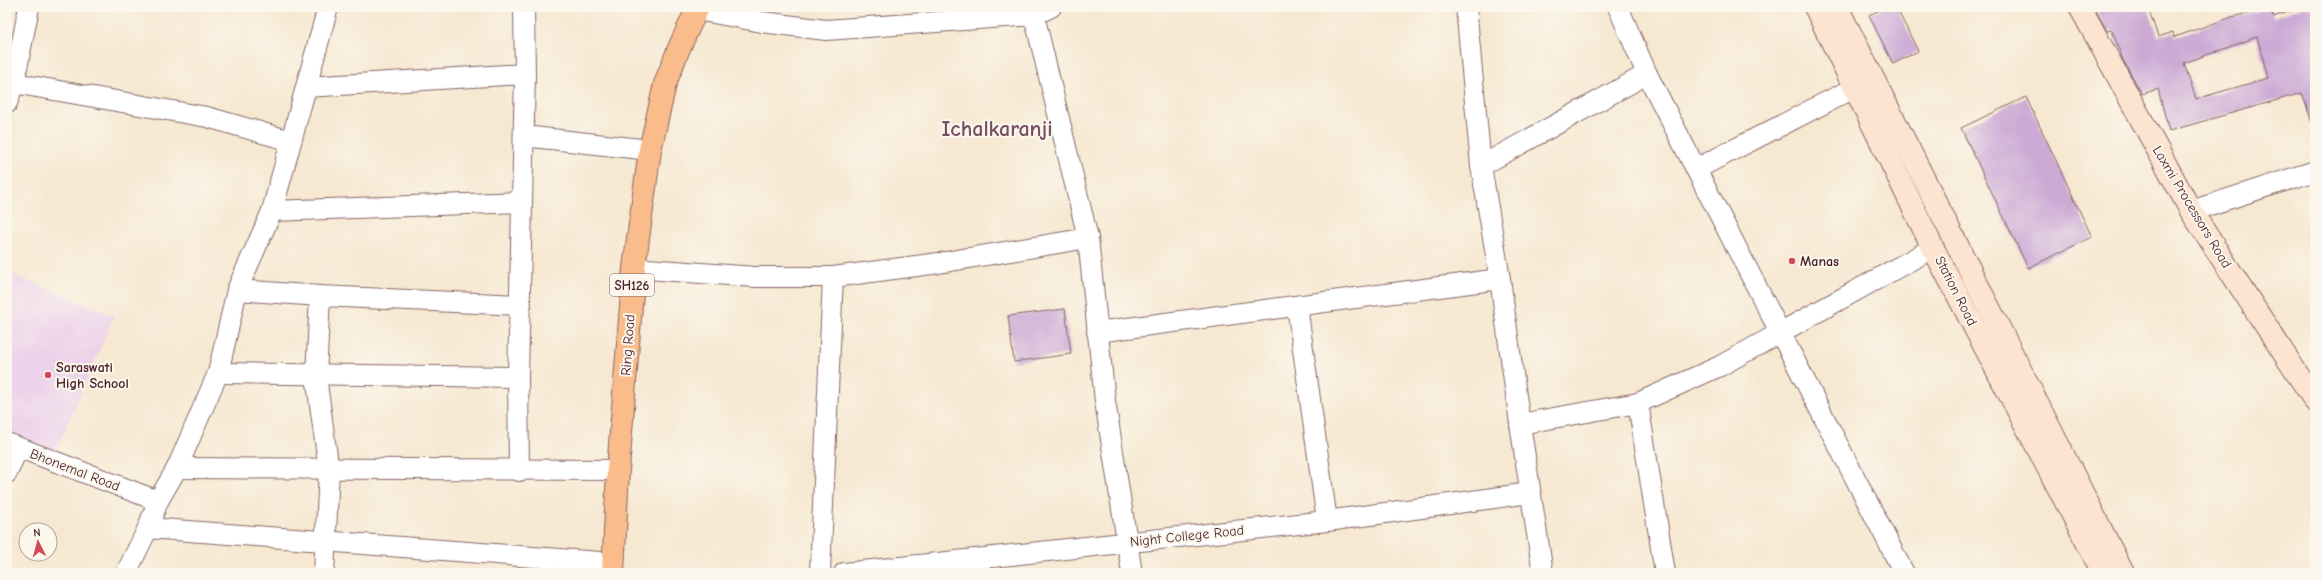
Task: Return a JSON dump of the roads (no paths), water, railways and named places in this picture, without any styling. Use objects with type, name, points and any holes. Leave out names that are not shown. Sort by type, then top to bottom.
[{"type":"main road","name":"Station Road","points":[[1815,7],[1933,248],[2102,573]]},
{"type":"main road","name":"Station Road","points":[[1837,7],[2123,573]]},
{"type":"main road","name":"Laxmi Processors Road","points":[[2080,7],[2191,211],[2315,401]]},
{"type":"main road","name":"Ring Road","points":[[613,568],[618,470],[634,268],[650,150],[665,84],[679,48],[698,8]]},
{"type":"street","points":[[126,573],[148,528],[158,502],[177,468],[218,373],[237,290],[272,211],[328,7]]},
{"type":"street","points":[[520,471],[518,377],[521,305],[524,136],[524,7]]},
{"type":"street","points":[[1466,7],[1481,166],[1500,279],[1530,493],[1543,573]]},
{"type":"street","points":[[1618,7],[1647,74],[1904,573]]},
{"type":"street","points":[[698,8],[762,22],[826,30],[1043,11],[1088,238],[1105,401],[1132,573]]},
{"type":"street","points":[[7,103],[14,83],[20,19]]},
{"type":"street","points":[[306,87],[525,74]]},
{"type":"street","points":[[1481,166],[1647,74]]},
{"type":"street","points":[[14,83],[207,117],[291,141]]},
{"type":"street","points":[[1696,169],[1854,88]]},
{"type":"street","points":[[524,136],[650,150]]},
{"type":"street","points":[[2191,211],[2315,172]]},
{"type":"street","points":[[272,211],[522,202]]},
{"type":"street","points":[[634,268],[755,277],[833,277],[939,263],[1088,238]]},
{"type":"street","points":[[1520,424],[1638,403],[1720,366],[1933,248]]},
{"type":"street","points":[[820,573],[833,277]]},
{"type":"street","points":[[1097,332],[1500,279]]},
{"type":"street","points":[[237,290],[320,296],[521,305]]},
{"type":"street","points":[[320,296],[316,376],[329,470],[324,573]]},
{"type":"street","points":[[1297,306],[1327,521]]},
{"type":"street","points":[[218,373],[316,376],[518,377]]},
{"type":"street","points":[[1638,403],[1665,573]]},
{"type":"street","name":"Bhonemal Road","points":[[7,473],[12,445],[158,502]]},
{"type":"street","points":[[177,468],[520,471],[618,470]]},
{"type":"street","name":"Night College Road","points":[[844,573],[1327,521],[1530,493]]},
{"type":"street","points":[[148,528],[325,542],[613,568]]},
{"type":"place","name":"Manas","points":[[1792,261]]},
{"type":"place","name":"Saraswati High School","points":[[48,375]]},
{"type":"district","name":"Ichalkaranji","points":[[997,129]]}]
